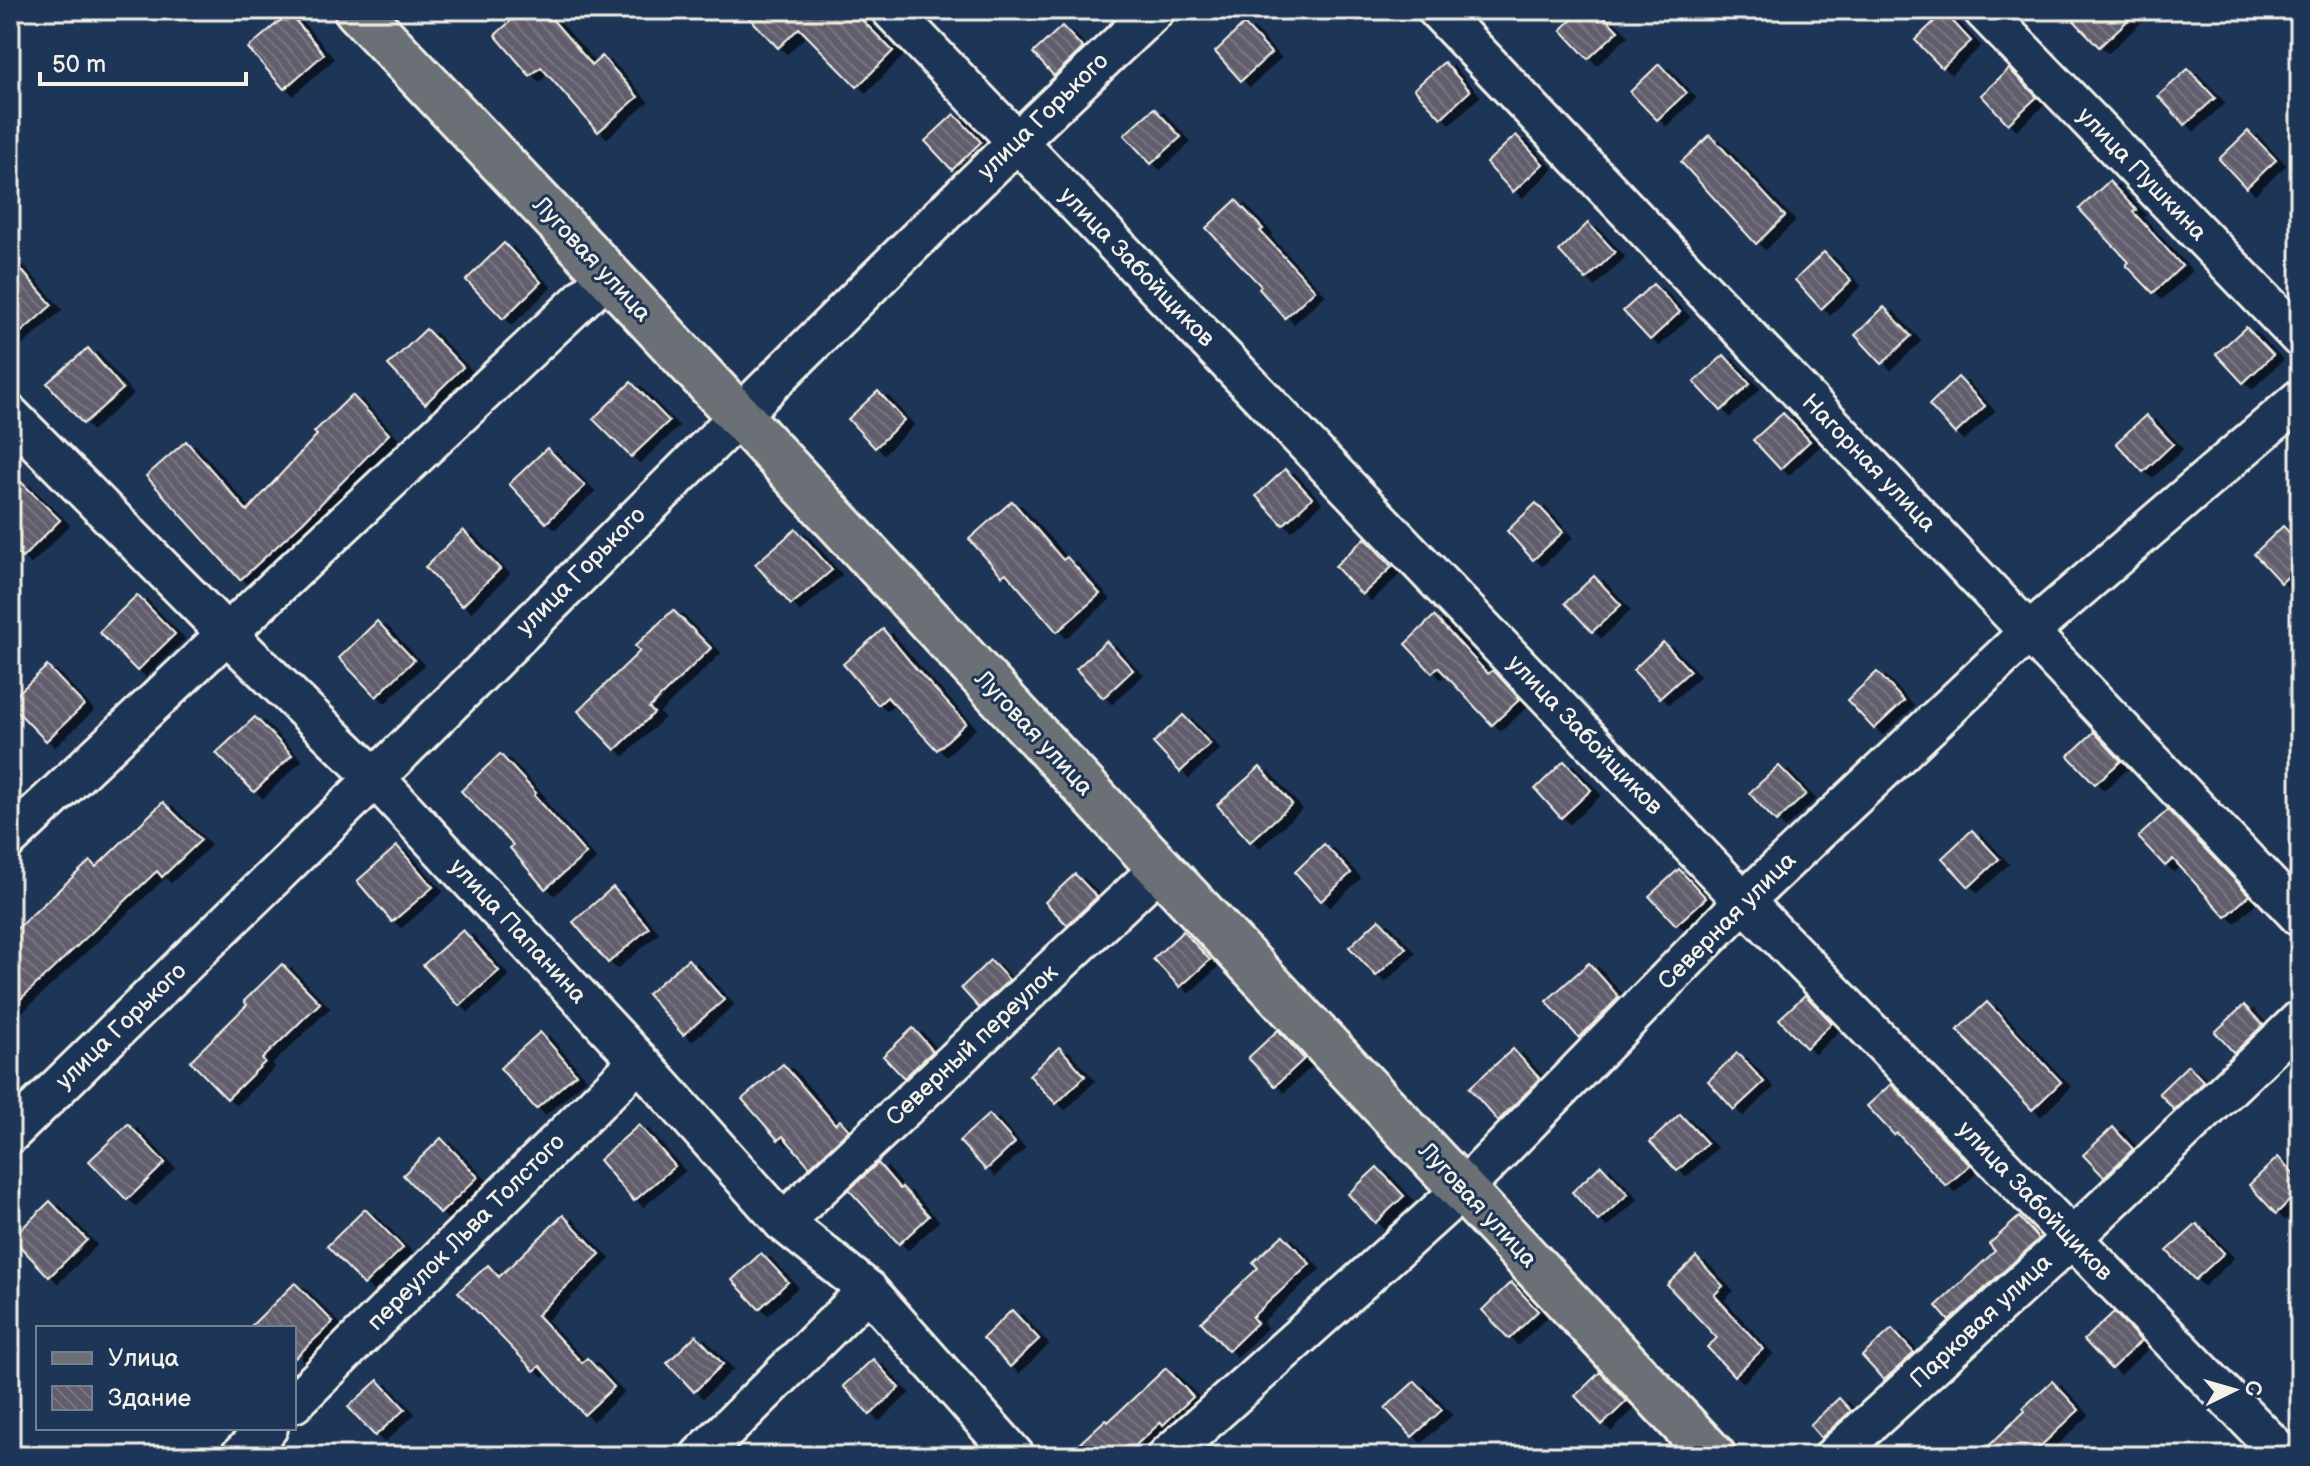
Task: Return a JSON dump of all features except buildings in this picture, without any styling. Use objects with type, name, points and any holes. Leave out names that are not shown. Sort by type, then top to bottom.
[{"type":"main road","name":"Луговая улица","points":[[357,10],[1713,1456]]},
{"type":"street","name":"улица Забойщиков","points":[[891,10],[1744,901],[2284,1456]]},
{"type":"street","name":"улица Горького","points":[[10,1134],[375,778],[1016,141],[1155,10]]},
{"type":"street","name":"Нагорная улица","points":[[1437,10],[2300,917]]},
{"type":"street","name":"улица Пушкина","points":[[1983,10],[2300,338]]},
{"type":"street","points":[[10,838],[608,275]]},
{"type":"street","name":"Северная улица","points":[[1167,1456],[1463,1189],[1744,901],[2030,631],[2300,399]]},
{"type":"street","name":"улица Папанина","points":[[10,415],[375,778],[639,1061],[783,1222],[868,1290],[1015,1456]]},
{"type":"street","name":"Северный переулок","points":[[783,1222],[1160,868]]},
{"type":"street","name":"Парковая улица","points":[[1834,1456],[2071,1239],[2300,1020]]},
{"type":"street","name":"переулок Льва Толстого","points":[[296,1401],[639,1061]]},
{"type":"street","points":[[700,1456],[868,1290]]},
{"type":"street","points":[[240,1456],[266,1430]]}]
